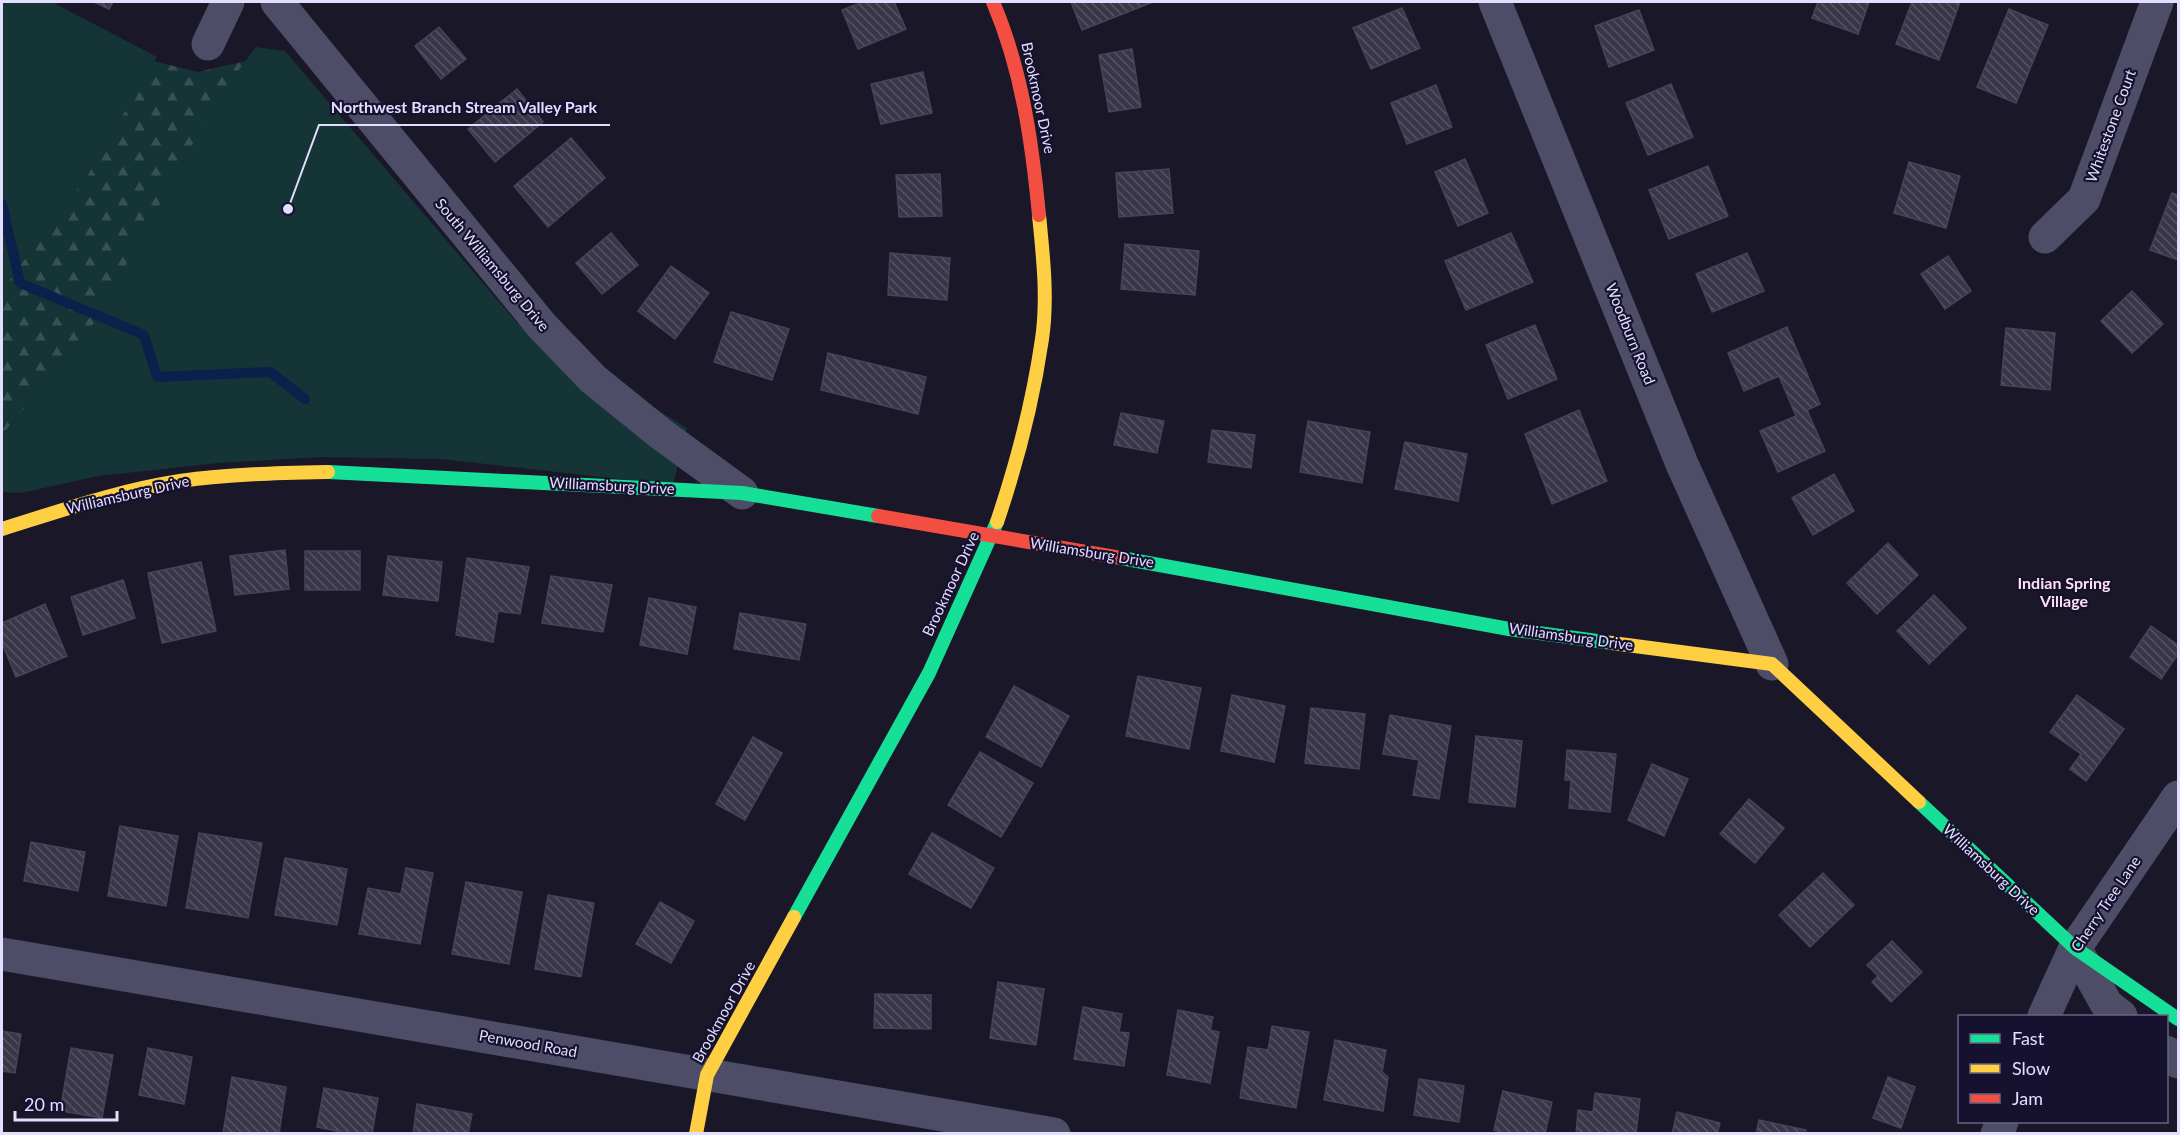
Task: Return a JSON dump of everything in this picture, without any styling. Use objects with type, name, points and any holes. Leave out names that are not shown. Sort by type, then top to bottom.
[{"type":"street","points":[[208,44],[228,2]]},
{"type":"street","name":"South Williamsburg Drive","points":[[277,2],[542,326],[593,379],[661,434],[742,494]]},
{"type":"street","name":"Brookmoor Drive","points":[[696,1134],[707,1075],[928,673],[992,536],[1013,475],[1042,338],[1044,269],[1031,134],[1009,39],[993,2]]},
{"type":"street","name":"Woodburn Road","points":[[1495,2],[1682,464],[1772,664]]},
{"type":"street","name":"Whitestone Court","points":[[2045,237],[2084,199],[2157,2]]},
{"type":"street","name":"Williamsburg Drive","points":[[2,529],[99,499],[179,481],[245,474],[347,472],[742,494],[1247,579],[1509,629],[1772,664],[2075,948],[2178,1019]]},
{"type":"street","name":"Cherry Tree Lane","points":[[2045,1015],[2075,948],[2178,797]]},
{"type":"street","name":"Williamsburg Drive","points":[[2075,948],[2107,1005],[2119,1015]]},
{"type":"street","name":"Penwood Road","points":[[2,954],[1054,1134]]},
{"type":"green space","points":[[2,2],[52,2],[157,57],[88,175],[2,290]]},
{"type":"green space","points":[[2,10],[52,36],[198,72],[280,53],[2,477]]},
{"type":"green space","points":[[256,47],[285,51],[517,323],[687,428],[673,485],[441,459],[319,457],[219,463],[98,476],[21,493],[2,492],[2,435],[94,323],[220,95]]},
{"type":"building","points":[[94,2],[113,2],[109,9]]},
{"type":"building","points":[[863,2],[894,2],[906,29],[858,49],[842,10]]},
{"type":"building","points":[[1071,2],[1153,2],[1082,30]]},
{"type":"building","points":[[1818,2],[1869,2],[1858,34],[1812,18]]},
{"type":"building","points":[[1912,2],[1960,2],[1939,60],[1896,44]]},
{"type":"building","points":[[1402,8],[1420,48],[1371,69],[1353,28]]},
{"type":"building","points":[[2009,9],[2048,25],[2016,103],[1977,87]]},
{"type":"building","points":[[1639,10],[1654,50],[1609,67],[1595,26]]},
{"type":"building","points":[[439,27],[466,59],[441,79],[415,46]]},
{"type":"building","points":[[1132,49],[1141,107],[1109,112],[1099,55]]},
{"type":"building","points":[[923,72],[932,113],[881,124],[871,84]]},
{"type":"building","points":[[1671,84],[1693,137],[1648,155],[1626,103]]},
{"type":"building","points":[[1436,85],[1452,127],[1407,144],[1391,103]]},
{"type":"building","points":[[517,89],[543,122],[495,162],[468,129]]},
{"type":"building","points":[[571,138],[605,178],[548,227],[514,186]]},
{"type":"building","points":[[1465,159],[1488,213],[1458,226],[1435,172]]},
{"type":"building","points":[[1909,162],[1960,176],[1946,228],[1894,213]]},
{"type":"building","points":[[1708,166],[1728,216],[1669,239],[1649,190]]},
{"type":"building","points":[[1169,169],[1173,213],[1119,217],[1116,173]]},
{"type":"building","points":[[940,174],[942,216],[899,217],[896,175]]},
{"type":"building","points":[[2172,193],[2178,195],[2178,260],[2150,250]]},
{"type":"building","points":[[611,233],[638,265],[602,294],[576,263]]},
{"type":"building","points":[[1511,233],[1533,282],[1466,310],[1445,261]]},
{"type":"building","points":[[1125,244],[1199,251],[1195,295],[1121,289]]},
{"type":"building","points":[[890,253],[950,258],[947,300],[888,295]]},
{"type":"building","points":[[1747,253],[1764,291],[1712,312],[1696,274]]},
{"type":"building","points":[[1948,256],[1971,291],[1945,309],[1921,274]]},
{"type":"building","points":[[671,266],[709,293],[675,339],[638,311]]},
{"type":"building","points":[[2132,291],[2163,324],[2132,353],[2101,321]]},
{"type":"building","points":[[731,312],[789,329],[772,380],[714,362]]},
{"type":"building","points":[[1535,325],[1557,379],[1508,399],[1486,345]]},
{"type":"building","points":[[1787,327],[1820,404],[1807,410],[1825,451],[1778,472],[1760,431],[1796,416],[1779,376],[1744,391],[1728,353]]},
{"type":"building","points":[[2006,328],[2055,333],[2050,390],[2001,385]]},
{"type":"building","points":[[828,353],[926,377],[918,414],[821,390]]},
{"type":"building","points":[[1579,410],[1607,481],[1552,504],[1525,434]]},
{"type":"building","points":[[1121,413],[1164,421],[1157,453],[1114,445]]},
{"type":"building","points":[[1308,421],[1370,432],[1362,483],[1300,472]]},
{"type":"building","points":[[1212,430],[1255,435],[1251,468],[1208,462]]},
{"type":"building","points":[[1405,442],[1467,454],[1458,501],[1395,489]]},
{"type":"building","points":[[1834,474],[1854,511],[1813,535],[1792,498]]},
{"type":"building","points":[[1888,543],[1918,575],[1877,614],[1847,583]]},
{"type":"building","points":[[285,550],[289,589],[235,595],[230,556]]},
{"type":"building","points":[[305,551],[360,551],[360,590],[305,590]]},
{"type":"building","points":[[388,556],[442,562],[438,601],[383,595]]},
{"type":"building","points":[[467,558],[529,567],[520,614],[498,611],[493,642],[456,635]]},
{"type":"building","points":[[201,562],[216,631],[162,643],[148,573]]},
{"type":"building","points":[[551,576],[612,585],[603,632],[542,623]]},
{"type":"building","points":[[123,580],[135,618],[83,635],[71,597]]},
{"type":"building","points":[[1934,595],[1966,628],[1929,664],[1897,631]]},
{"type":"building","points":[[649,598],[696,607],[687,654],[640,645]]},
{"type":"building","points":[[45,604],[67,656],[16,677],[2,643],[2,623]]},
{"type":"building","points":[[740,613],[806,624],[799,660],[734,649]]},
{"type":"building","points":[[2151,626],[2178,645],[2178,654],[2161,679],[2130,657]]},
{"type":"building","points":[[1138,676],[1201,688],[1189,749],[1126,736]]},
{"type":"building","points":[[1014,686],[1069,716],[1041,767],[986,737]]},
{"type":"building","points":[[1232,695],[1285,706],[1274,762],[1221,751]]},
{"type":"building","points":[[2077,695],[2124,729],[2086,781],[2070,769],[2081,754],[2050,732]]},
{"type":"building","points":[[1311,708],[1365,714],[1359,769],[1305,763]]},
{"type":"building","points":[[1390,715],[1451,726],[1439,799],[1413,795],[1419,760],[1383,754]]},
{"type":"building","points":[[1476,736],[1522,741],[1515,807],[1469,802]]},
{"type":"building","points":[[753,737],[782,753],[745,820],[716,804]]},
{"type":"building","points":[[1567,750],[1616,754],[1610,812],[1569,808],[1571,780],[1565,780]]},
{"type":"building","points":[[980,752],[1033,783],[1001,837],[948,805]]},
{"type":"building","points":[[1652,764],[1688,779],[1664,836],[1628,820]]},
{"type":"building","points":[[1749,799],[1784,828],[1755,863],[1720,834]]},
{"type":"building","points":[[120,826],[178,836],[166,906],[108,896]]},
{"type":"building","points":[[199,833],[262,843],[248,918],[186,908]]},
{"type":"building","points":[[932,833],[994,868],[971,908],[909,874]]},
{"type":"building","points":[[31,842],[85,852],[78,891],[24,881]]},
{"type":"building","points":[[285,858],[347,869],[337,925],[275,915]]},
{"type":"building","points":[[406,868],[433,873],[420,944],[359,934],[368,888],[401,894]]},
{"type":"building","points":[[1823,873],[1854,905],[1810,947],[1779,915]]},
{"type":"building","points":[[466,882],[522,892],[509,964],[452,954]]},
{"type":"building","points":[[548,895],[594,903],[581,977],[535,969]]},
{"type":"building","points":[[660,902],[694,921],[671,963],[636,944]]},
{"type":"building","points":[[1892,941],[1922,972],[1891,1002],[1872,982],[1878,976],[1867,965]]},
{"type":"building","points":[[998,982],[1044,989],[1036,1045],[990,1038]]},
{"type":"building","points":[[875,994],[931,995],[931,1029],[874,1028]]},
{"type":"building","points":[[1083,1007],[1122,1014],[1119,1032],[1129,1033],[1124,1066],[1074,1059]]},
{"type":"building","points":[[1178,1010],[1213,1017],[1210,1030],[1219,1032],[1210,1083],[1167,1075]]},
{"type":"building","points":[[1272,1026],[1309,1032],[1296,1108],[1240,1098],[1248,1047],[1268,1050]]},
{"type":"building","points":[[2,1031],[21,1034],[15,1073],[2,1071]]},
{"type":"building","points":[[1335,1040],[1386,1050],[1382,1072],[1388,1077],[1383,1111],[1324,1100]]},
{"type":"building","points":[[71,1048],[113,1055],[102,1118],[60,1111]]},
{"type":"building","points":[[148,1048],[192,1057],[184,1104],[139,1095]]},
{"type":"building","points":[[232,1077],[286,1087],[279,1134],[223,1134]]},
{"type":"building","points":[[1888,1077],[1915,1087],[1901,1128],[1873,1118]]},
{"type":"building","points":[[1419,1079],[1464,1086],[1459,1122],[1414,1115]]},
{"type":"building","points":[[324,1088],[378,1098],[372,1134],[351,1134],[317,1127]]},
{"type":"building","points":[[1503,1091],[1552,1102],[1545,1134],[1508,1134],[1494,1130]]},
{"type":"building","points":[[1595,1093],[1640,1099],[1636,1134],[1576,1134],[1578,1110],[1593,1112]]},
{"type":"building","points":[[417,1104],[472,1114],[468,1134],[413,1134]]},
{"type":"building","points":[[1677,1112],[1720,1123],[1717,1134],[1672,1134]]},
{"type":"building","points":[[1759,1120],[1806,1130],[1805,1134],[1756,1134]]},
{"type":"waterway","points":[[2,204],[20,283],[144,335],[157,377],[270,372],[305,399]]},
{"type":"traffic: fast","points":[[328,472],[742,493],[878,516]]},
{"type":"traffic: fast","points":[[794,917],[929,673],[997,522]]},
{"type":"traffic: fast","points":[[1121,558],[1509,629],[1612,643]]},
{"type":"traffic: fast","points":[[1919,802],[2075,948],[2178,1019]]},
{"type":"traffic: slow","points":[[997,522],[1024,432],[1042,339],[1045,293],[1039,215]]},
{"type":"traffic: slow","points":[[2,529],[90,502],[180,481],[235,475],[328,472]]},
{"type":"traffic: slow","points":[[1612,643],[1772,664],[1919,802]]},
{"type":"traffic: slow","points":[[696,1134],[707,1075],[794,917]]},
{"type":"traffic: jam","points":[[993,2],[1011,54],[1024,107],[1039,215]]},
{"type":"traffic: jam","points":[[878,516],[1121,558]]},
{"type":"place","name":"Northwest Branch Stream Valley Park","points":[[288,209]]},
{"type":"district","name":"Indian Spring Village","points":[[2064,592]]}]
